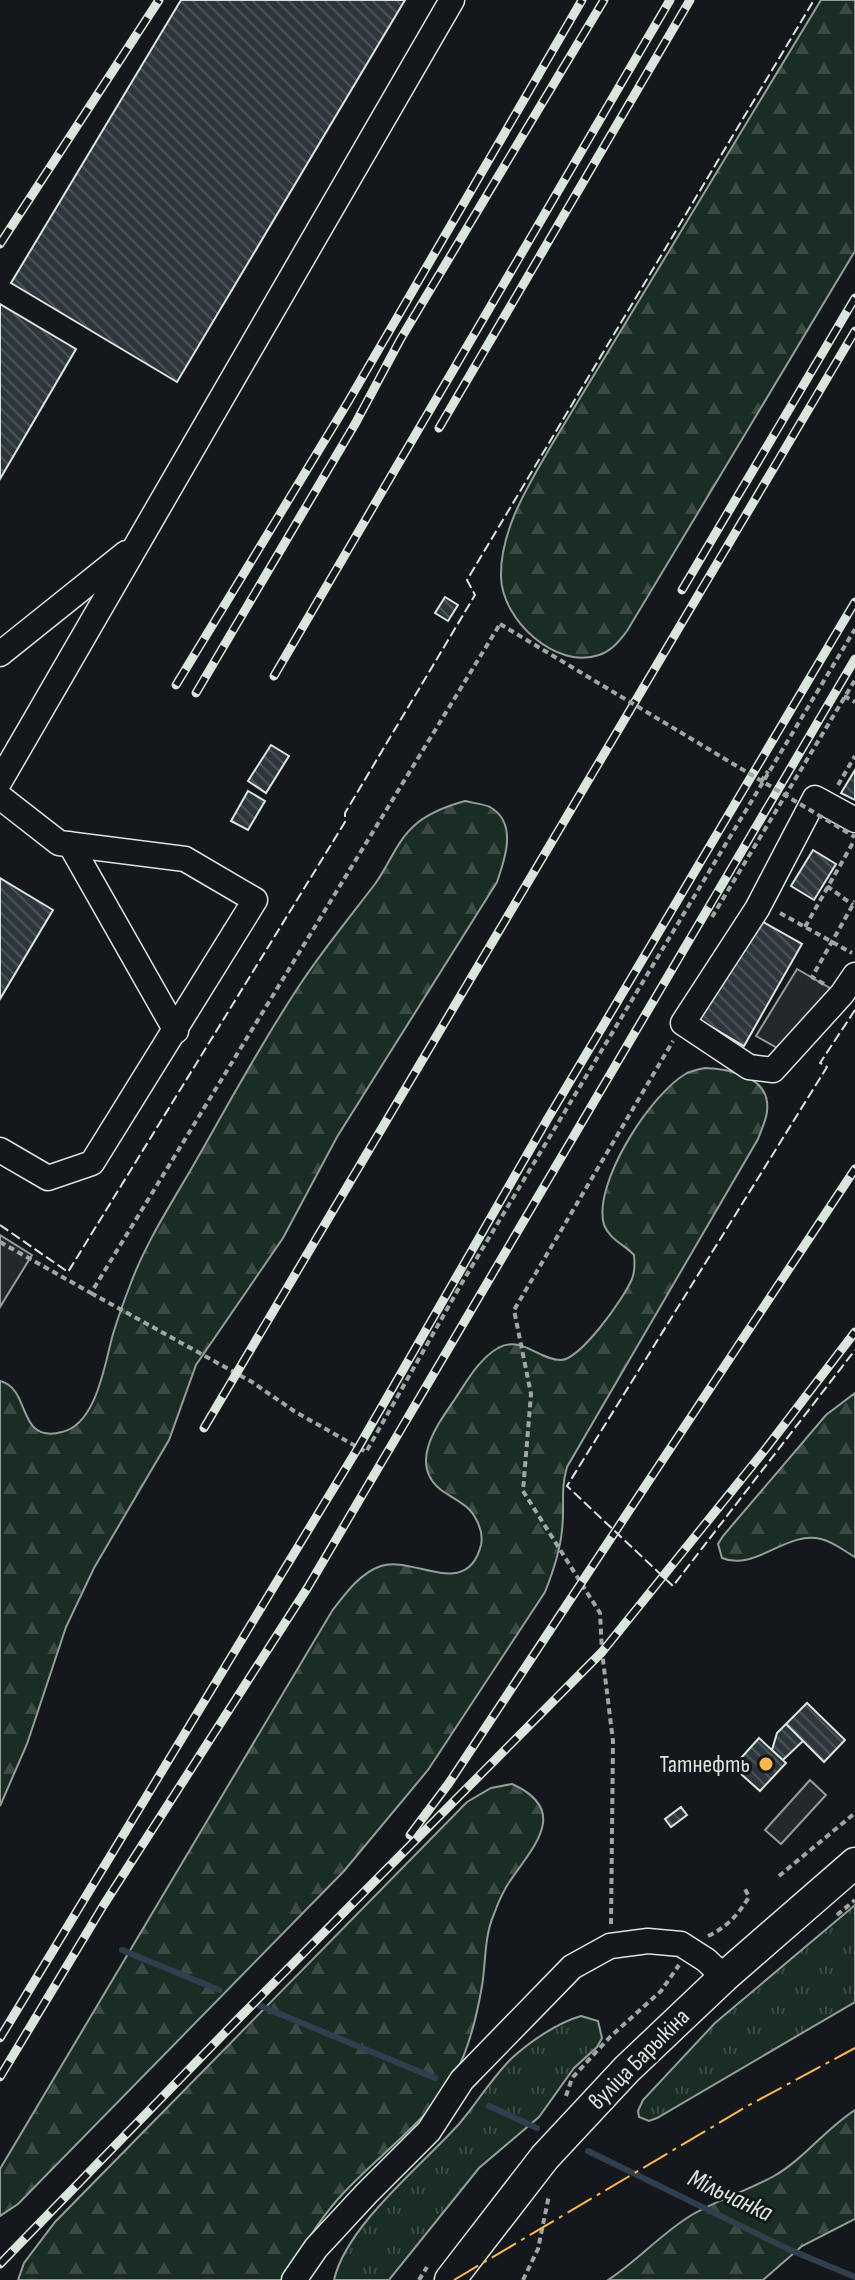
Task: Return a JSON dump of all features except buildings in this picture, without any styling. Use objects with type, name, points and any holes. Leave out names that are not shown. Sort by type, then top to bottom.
[{"type":"main road","name":"вуліца Барыкіна","points":[[450,2280],[545,2157],[577,2121],[724,1977],[855,1863]]},
{"type":"lane","points":[[0,781],[452,0]]},
{"type":"lane","points":[[0,654],[137,545]]},
{"type":"lane","points":[[0,797],[59,843],[185,859],[255,900],[92,1163],[48,1178],[0,1150]]},
{"type":"lane","points":[[855,820],[815,798],[757,909],[683,1023],[749,1067],[773,1070],[842,994],[855,975]]},
{"type":"lane","points":[[70,844],[176,1031]]},
{"type":"lane","points":[[294,2280],[316,2248],[429,2131],[462,2080],[572,1967],[610,1946],[648,1941],[681,1944],[706,1960],[724,1977]]},
{"type":"path","points":[[91,1293],[500,624],[855,838],[805,927]]},
{"type":"path","points":[[0,1242],[252,1382],[294,1411],[366,1452],[463,1281],[855,629]]},
{"type":"path","points":[[712,917],[855,680]]},
{"type":"path","points":[[844,696],[855,702]]},
{"type":"path","points":[[761,782],[811,706]]},
{"type":"path","points":[[832,795],[855,756]]},
{"type":"path","points":[[827,886],[854,903],[812,977],[835,991]]},
{"type":"path","points":[[726,894],[757,909],[770,907],[855,955]]},
{"type":"path","points":[[610,1946],[613,1741],[600,1613],[523,1491],[531,1394],[514,1310],[683,1023]]},
{"type":"path","points":[[779,1876],[855,1813]]},
{"type":"path","points":[[562,2102],[572,2078],[610,2037],[661,1991],[705,1937],[725,1927],[740,1911],[749,1897],[744,1887]]},
{"type":"path","points":[[523,2280],[538,2249],[548,2196],[556,2182]]},
{"type":"green space","points":[[821,0],[855,0],[855,251],[627,631],[615,645],[599,655],[582,658],[566,655],[534,638],[521,625],[504,593],[502,560],[510,525],[551,446]]},
{"type":"green space","points":[[465,801],[490,807],[504,822],[507,842],[497,882],[337,1137],[283,1238],[196,1365],[169,1440],[94,1568],[66,1627],[27,1744],[0,1806],[0,1381],[17,1394],[37,1430],[47,1434],[62,1432],[74,1427],[84,1417],[98,1390],[119,1316],[143,1255],[272,1028],[317,960],[375,884],[409,830],[433,813]]},
{"type":"green space","points":[[705,1068],[743,1075],[759,1085],[767,1102],[765,1121],[758,1139],[567,1467],[560,1546],[545,1592],[428,1770],[344,1871],[18,2204],[0,2216],[0,2169],[332,1611],[360,1579],[381,1566],[394,1564],[452,1573],[464,1570],[474,1562],[482,1542],[474,1515],[431,1480],[427,1468],[426,1457],[434,1432],[474,1371],[498,1348],[515,1344],[561,1360],[579,1350],[611,1313],[632,1279],[635,1264],[634,1255],[613,1238],[604,1225],[603,1208],[615,1164],[657,1099],[687,1073]]},
{"type":"green space","points":[[855,1393],[855,1557],[830,1542],[808,1538],[747,1560],[722,1558],[718,1544],[723,1536],[826,1415]]},
{"type":"green space","points":[[512,1784],[530,1794],[540,1805],[542,1829],[529,1855],[505,1889],[491,1923],[478,2008],[460,2064],[430,2109],[330,2208],[284,2280],[18,2280],[24,2263],[55,2222],[467,1802],[491,1788]]},
{"type":"green space","points":[[855,1905],[855,2002],[657,2118],[649,2121],[639,2117],[643,2100],[715,2023]]},
{"type":"green space","points":[[581,2016],[598,2021],[602,2038],[597,2047],[574,2068],[539,2117],[479,2168],[389,2280],[334,2280],[341,2259],[369,2218],[459,2124],[505,2065],[545,2033]]},
{"type":"green space","points":[[855,2110],[855,2219],[802,2246],[763,2280],[608,2280],[690,2216],[785,2169]]},
{"type":"shaded area","points":[[797,969],[835,991],[786,1053],[756,1036]]},
{"type":"shaded area","points":[[0,1235],[32,1255],[0,1307]]},
{"type":"shaded area","points":[[810,1780],[826,1795],[781,1844],[765,1830]]},
{"type":"waterway","name":"Мільчанка","points":[[122,1950],[219,1990]]},
{"type":"waterway","name":"Мільчанка","points":[[258,2005],[435,2078]]},
{"type":"waterway","name":"Мільчанка","points":[[489,2106],[537,2128]]},
{"type":"waterway","name":"Мільчанка","points":[[588,2151],[788,2249],[855,2277]]},
{"type":"railway","points":[[0,244],[159,0]]},
{"type":"railway","points":[[176,685],[348,402],[582,0]]},
{"type":"railway","points":[[196,693],[355,424],[400,340],[604,0]]},
{"type":"railway","points":[[274,676],[670,0]]},
{"type":"railway","points":[[439,428],[690,0]]},
{"type":"railway","points":[[682,590],[855,298]]},
{"type":"railway","points":[[204,1428],[855,331]]},
{"type":"railway","points":[[0,2038],[358,1448],[547,1120],[855,602]]},
{"type":"railway","points":[[0,2077],[103,1906],[308,1587],[855,659]]},
{"type":"railway","points":[[410,1835],[449,1783],[855,1169]]},
{"type":"railway","points":[[0,2264],[602,1652],[764,1451],[855,1332]]},
{"type":"fence","points":[[0,1225],[68,1272],[345,822],[345,813],[475,595],[467,580],[814,0]]},
{"type":"fence","points":[[855,1010],[820,1063],[827,1067],[567,1486],[673,1586],[855,1350]]},
{"type":"power","points":[[454,2280],[751,2104],[855,2048]]},
{"type":"place","name":"Татнефть","points":[[766,1764]]}]
